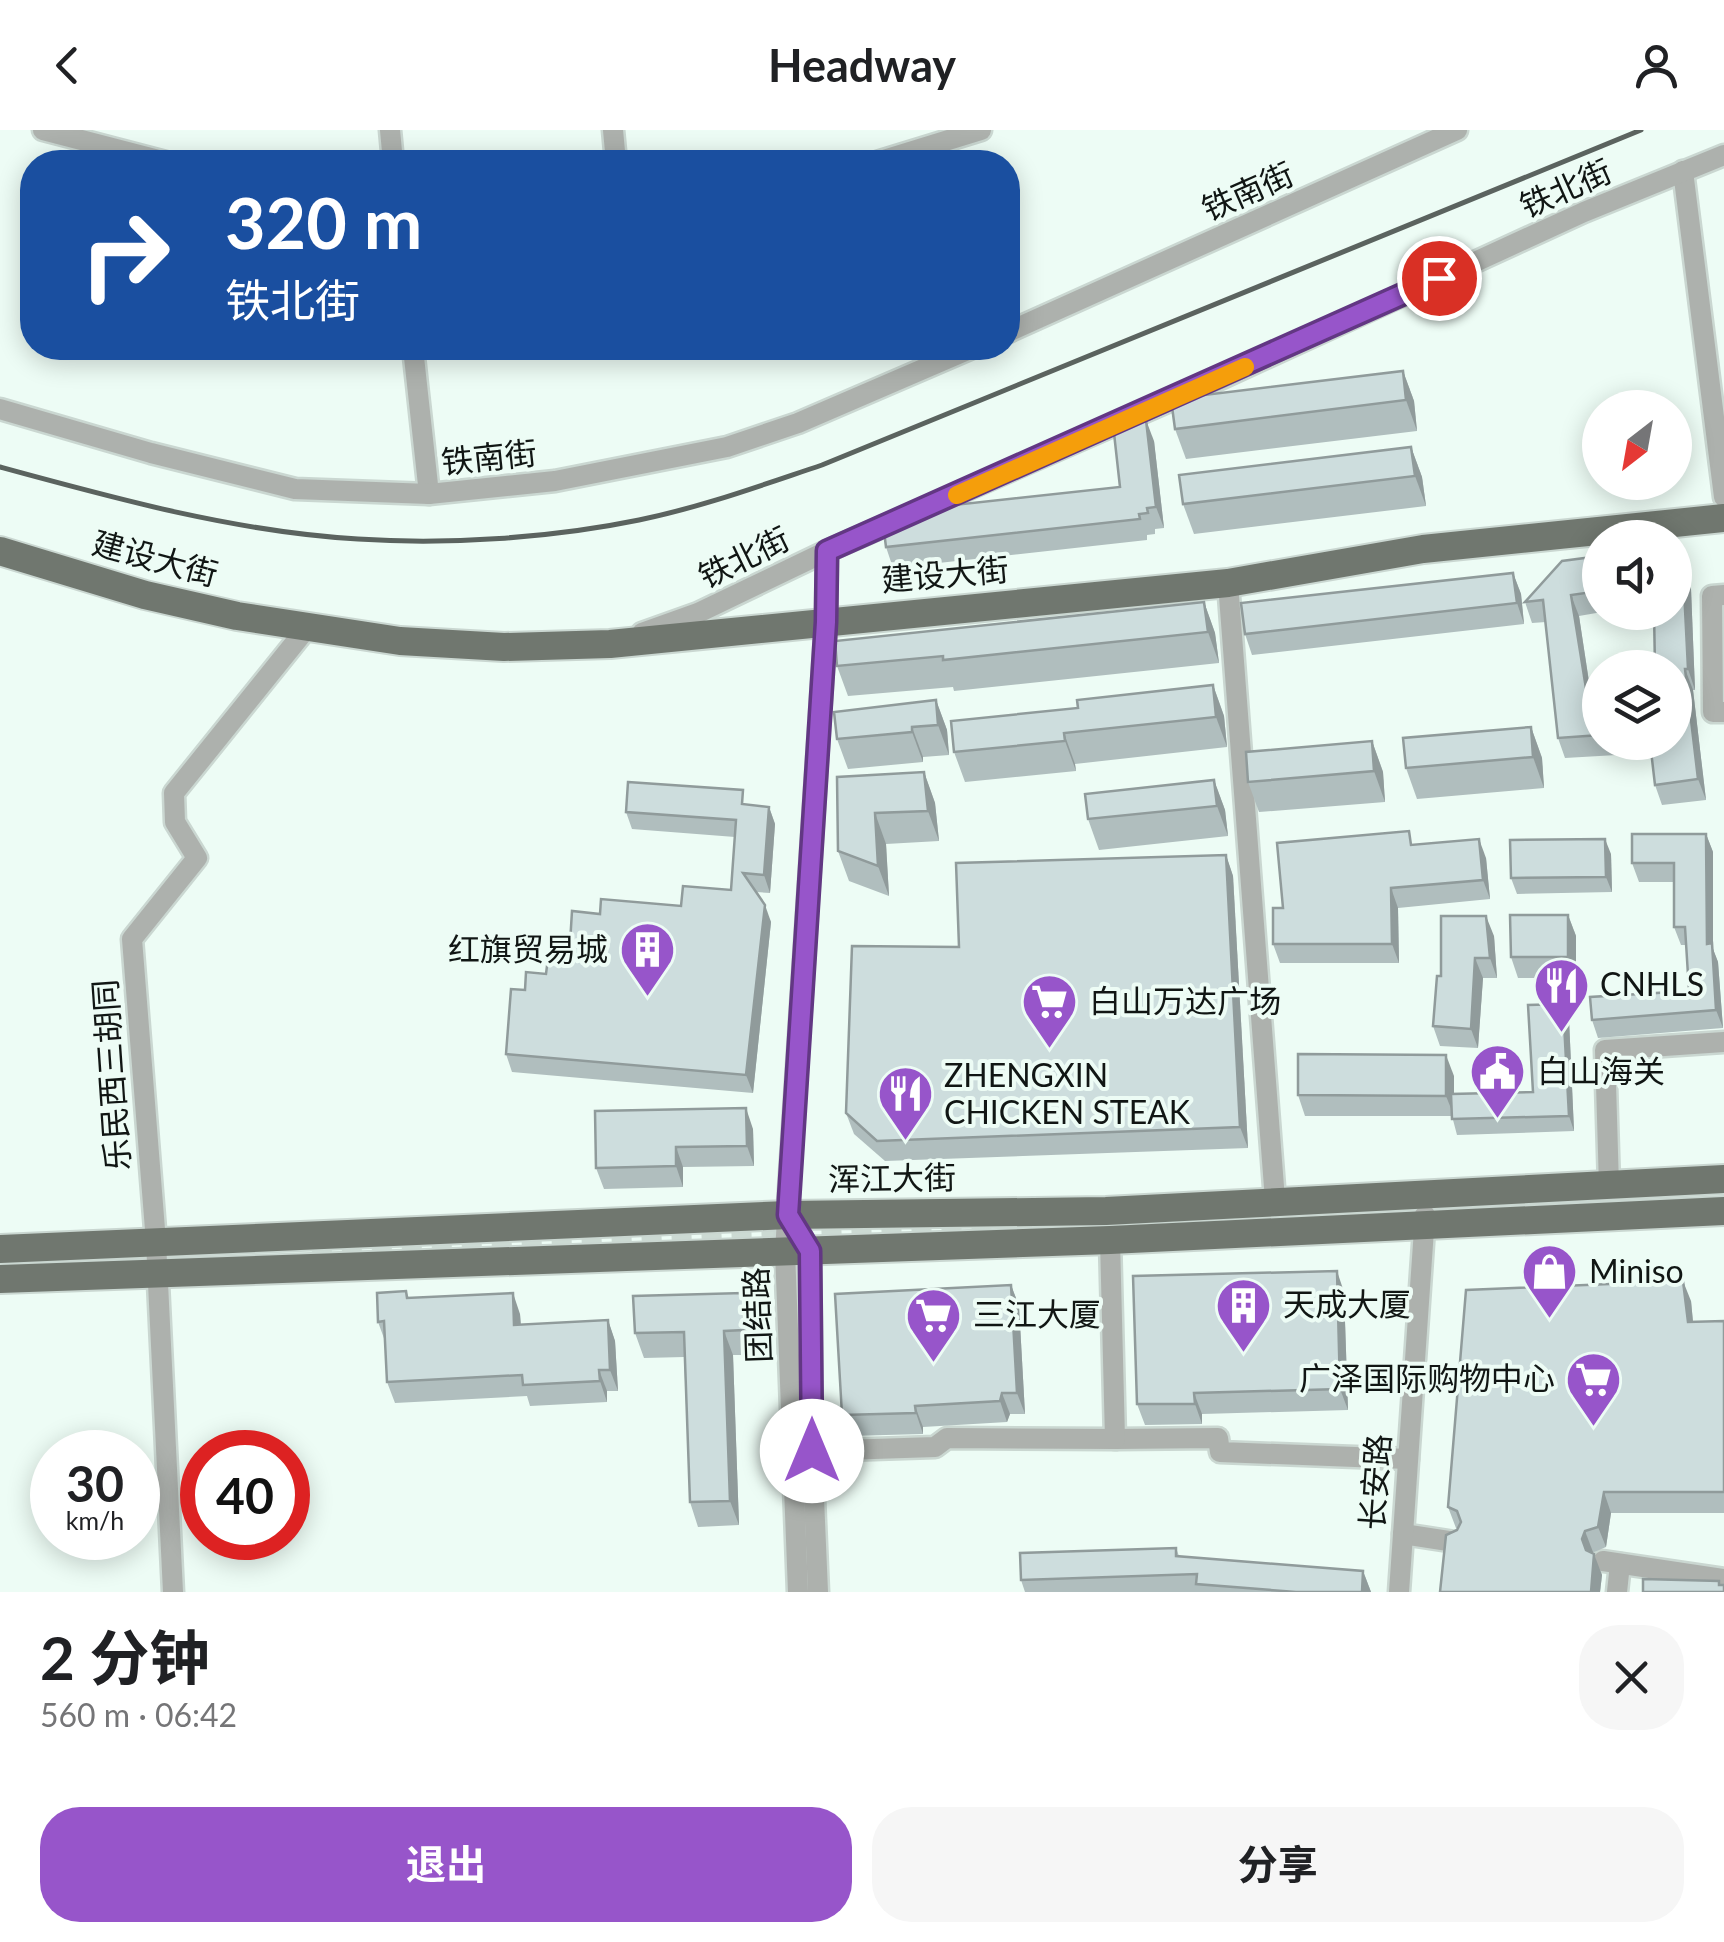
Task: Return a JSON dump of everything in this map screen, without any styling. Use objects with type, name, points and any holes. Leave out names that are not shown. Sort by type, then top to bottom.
[{"type":"main road","name":"建设大街","points":[[0,551],[145,595],[306,629],[504,648],[610,644],[1228,583],[1423,549],[1724,518]]},
{"type":"main road","name":"浑江大街","points":[[0,1250],[788,1215],[1106,1211],[1724,1179]]},
{"type":"main road","name":"浑江大街","points":[[0,1278],[1110,1240],[1724,1211]]},
{"type":"street","points":[[42,130],[120,150]]},
{"type":"street","points":[[916,150],[980,130]]},
{"type":"street","name":"铁南街","points":[[1020,327],[1457,130]]},
{"type":"street","name":"铁北街","points":[[610,644],[698,613],[827,551],[1222,378],[1584,212],[1724,155]]},
{"type":"street","points":[[1683,171],[1724,497]]},
{"type":"street","points":[[414,360],[429,494]]},
{"type":"street","name":"铁南街","points":[[0,409],[151,453],[295,488],[429,494],[555,481],[727,447],[798,423],[944,360]]},
{"type":"street","name":"团结路","points":[[818,1592],[798,1251],[788,1215],[826,622],[827,551]]},
{"type":"street","points":[[1228,583],[1275,1200]]},
{"type":"street","points":[[1724,596],[1712,596],[1713,712],[1724,712]]},
{"type":"street","name":"乐民西三胡同","points":[[173,1592],[156,1242],[132,939],[197,858],[175,822],[174,793],[306,629]]},
{"type":"street","points":[[1608,1186],[1605,1050],[1724,1042]]},
{"type":"street","name":"长安路","points":[[1399,1592],[1427,1195]]},
{"type":"street","points":[[1110,1240],[1115,1439]]},
{"type":"street","name":"团结路","points":[[798,1251],[798,1592]]},
{"type":"street","points":[[812,1451],[935,1446],[946,1438],[1218,1438],[1220,1452],[1408,1458]]},
{"type":"street","points":[[1403,1534],[1455,1542]]},
{"type":"street","points":[[1617,1592],[1612,1563],[1724,1578]]},
{"type":"building","points":[[1403,371],[1406,400],[1175,429],[1171,399]]},
{"type":"building","points":[[1146,420],[1156,507],[1139,514],[1140,519],[886,547],[883,523],[907,520],[907,514],[917,513],[917,509],[1120,487],[1113,424]]},
{"type":"building","points":[[1411,447],[1415,476],[1183,504],[1179,475]]},
{"type":"building","points":[[1582,558],[1582,593],[1571,595],[1582,664],[1582,736],[1558,738],[1543,600],[1525,602],[1562,561]]},
{"type":"building","points":[[1513,573],[1517,603],[1245,634],[1241,603]]},
{"type":"building","points":[[1204,602],[1208,632],[943,660],[943,656],[837,666],[835,641]]},
{"type":"building","points":[[1654,630],[1686,630],[1687,650],[1655,650]]},
{"type":"building","points":[[1213,685],[1216,717],[1064,733],[1065,741],[954,752],[951,721],[1078,708],[1077,700]]},
{"type":"building","points":[[936,700],[938,725],[912,727],[912,732],[837,739],[834,712]]},
{"type":"building","points":[[1531,727],[1533,757],[1406,768],[1403,738]]},
{"type":"building","points":[[1692,728],[1698,779],[1655,785],[1652,760],[1692,760]]},
{"type":"building","points":[[1372,741],[1374,771],[1248,782],[1246,752]]},
{"type":"building","points":[[924,772],[928,811],[875,813],[878,866],[838,851],[837,777]]},
{"type":"building","points":[[1214,780],[1217,806],[1088,819],[1085,794]]},
{"type":"building","name":"红旗贸易城","points":[[628,782],[743,790],[742,804],[769,807],[764,875],[743,873],[765,905],[746,1075],[506,1054],[511,989],[525,990],[526,972],[546,974],[548,958],[569,960],[572,911],[600,914],[601,899],[681,906],[683,886],[731,890],[736,820],[626,812]]},
{"type":"building","points":[[1409,831],[1411,845],[1479,839],[1483,880],[1391,888],[1392,944],[1273,944],[1273,908],[1283,908],[1277,843]]},
{"type":"building","points":[[1632,834],[1706,834],[1707,944],[1712,943],[1716,1010],[1592,1020],[1590,997],[1689,991],[1685,927],[1674,927],[1674,863],[1632,863]]},
{"type":"building","points":[[1605,839],[1606,877],[1511,878],[1510,840]]},
{"type":"building","name":"白山万达广场","points":[[1226,855],[1240,1127],[877,1141],[846,1113],[852,946],[959,947],[956,863]]},
{"type":"building","points":[[1510,915],[1568,915],[1568,957],[1511,957]]},
{"type":"building","points":[[1441,916],[1486,916],[1490,958],[1475,958],[1471,1029],[1433,1026],[1437,976],[1441,976]]},
{"type":"building","points":[[1563,1004],[1569,1116],[1452,1119],[1451,1094],[1533,1092],[1528,1005]]},
{"type":"building","points":[[1298,1054],[1446,1055],[1446,1096],[1298,1095]]},
{"type":"building","points":[[746,1108],[747,1146],[676,1147],[676,1166],[596,1168],[595,1111]]},
{"type":"building","name":"天成大厦","points":[[1337,1271],[1340,1389],[1194,1393],[1195,1404],[1137,1404],[1133,1276]]},
{"type":"building","name":"广泽国际购物中心","points":[[1683,1281],[1688,1322],[1724,1321],[1724,1492],[1604,1492],[1598,1527],[1585,1531],[1582,1539],[1586,1550],[1594,1554],[1591,1592],[1440,1592],[1446,1535],[1457,1530],[1461,1522],[1457,1511],[1448,1507],[1466,1290]]},
{"type":"building","name":"三江大厦","points":[[1011,1285],[1017,1393],[1002,1393],[1000,1401],[915,1406],[916,1413],[842,1415],[835,1294]]},
{"type":"building","points":[[406,1291],[407,1298],[513,1293],[514,1325],[608,1320],[610,1370],[599,1370],[600,1381],[523,1385],[522,1375],[387,1382],[384,1321],[378,1322],[377,1293]]},
{"type":"building","points":[[743,1293],[744,1330],[724,1331],[730,1501],[690,1502],[684,1332],[635,1333],[633,1296]]},
{"type":"building","points":[[1176,1548],[1176,1556],[1363,1571],[1362,1592],[1296,1592],[1196,1584],[1197,1574],[1021,1580],[1020,1553]]},
{"type":"building","points":[[1643,1579],[1719,1581],[1724,1592],[1643,1592]]},
{"type":"tunnel","points":[[1206,1219],[1432,1211]]},
{"type":"tunnel","points":[[312,1255],[1028,1225]]},
{"type":"tunnel","points":[[796,1239],[802,1405]]},
{"type":"railway","points":[[0,467],[222,522],[358,539],[499,538],[639,520],[822,465],[1641,130]]},
{"type":"slow traffic","points":[[957,495],[1245,367]]},
{"type":"place","name":"红旗贸易城","points":[[647,999]]},
{"type":"place","name":"CNHLS","points":[[1561,1034]]},
{"type":"place","name":"白山万达广场","points":[[1050,1051]]},
{"type":"place","name":"白山海关","points":[[1498,1121]]},
{"type":"place","name":"ZHENGXIN CHICKEN STEAK","points":[[905,1143]]},
{"type":"place","name":"Miniso","points":[[1550,1321]]},
{"type":"place","name":"天成大厦","points":[[1244,1354]]},
{"type":"place","name":"三江大厦","points":[[934,1364]]},
{"type":"place","name":"广泽国际购物中心","points":[[1594,1428]]},
{"type":"route","points":[[812,1451],[810,1251],[788,1215],[826,622],[827,551],[1439,278]]}]
